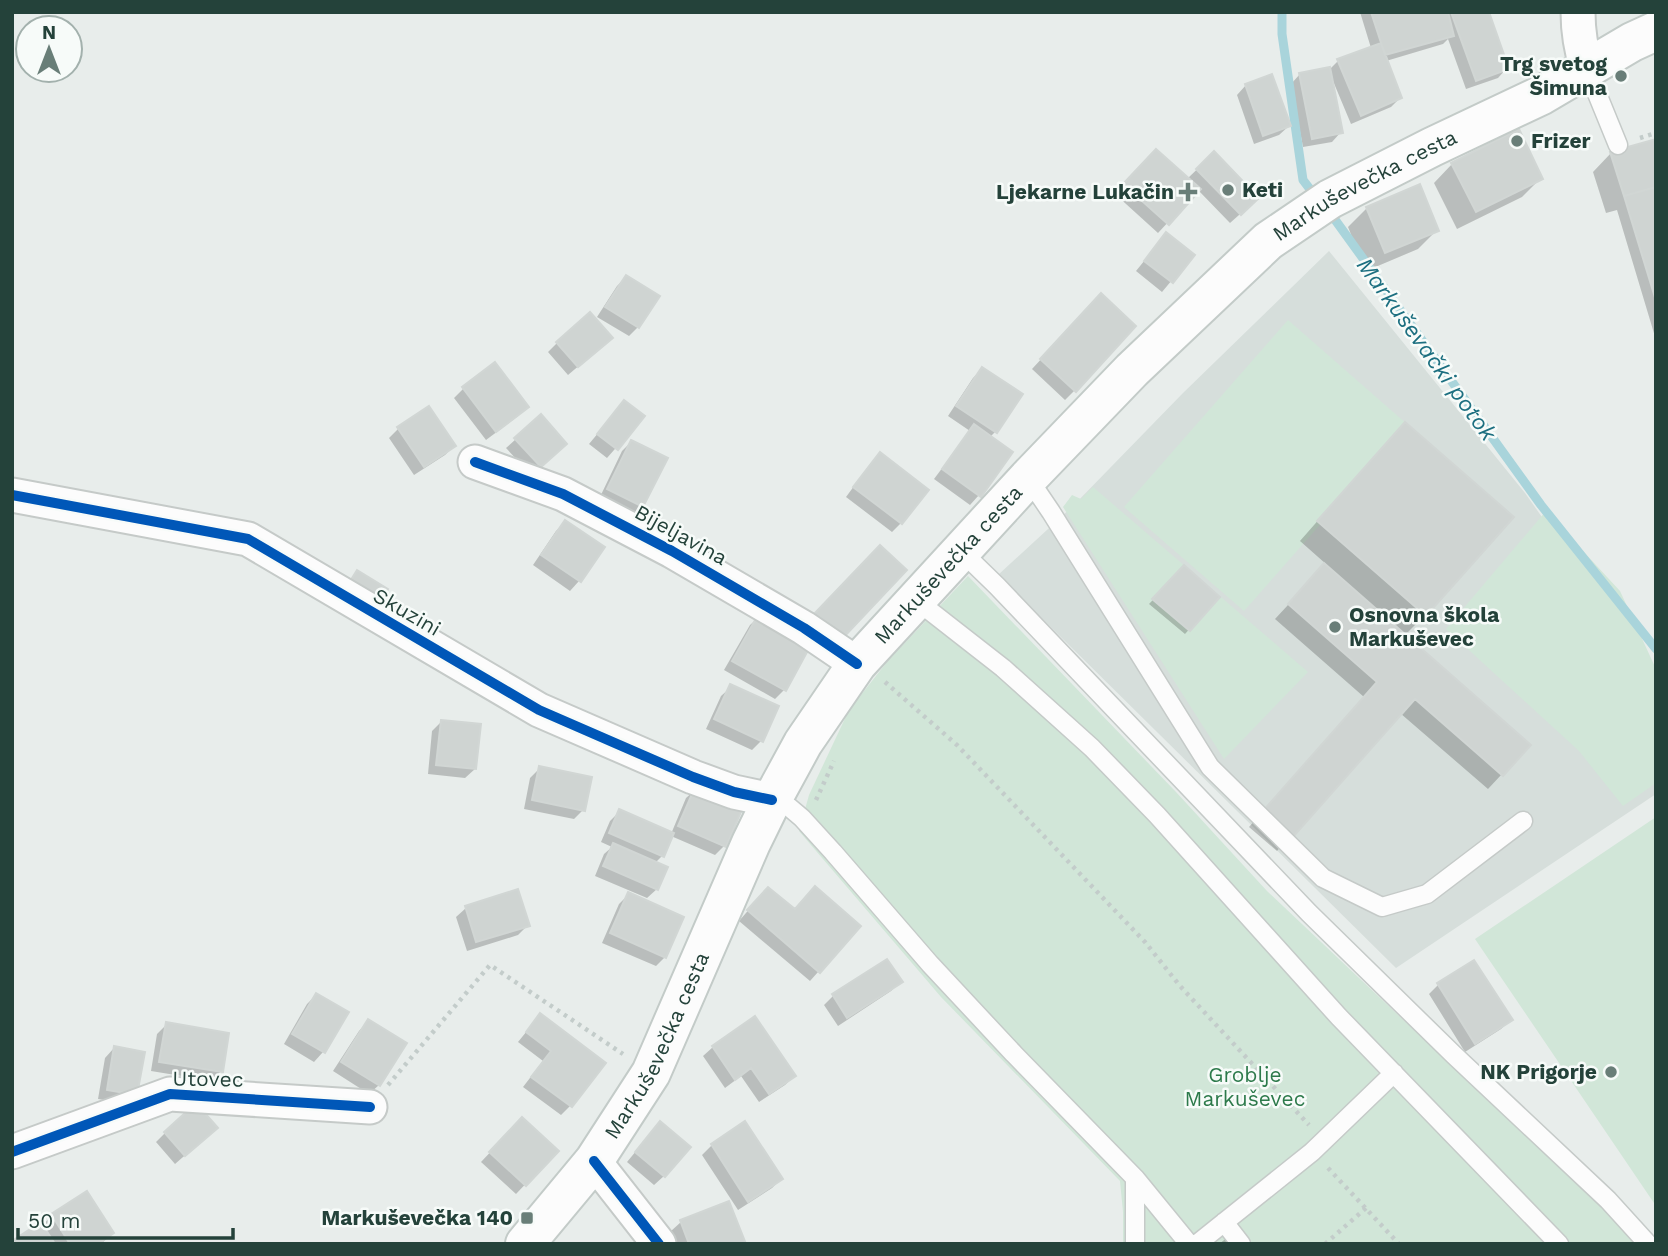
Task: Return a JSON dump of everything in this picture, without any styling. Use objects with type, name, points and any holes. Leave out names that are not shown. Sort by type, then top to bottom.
[{"type":"main road","points":[[1587,69],[1656,31]]},
{"type":"main road","name":"Markuševečka cesta","points":[[525,1244],[594,1161],[651,1073],[745,855],[803,743],[869,672],[916,600],[1132,370],[1268,241],[1319,206],[1432,147],[1542,95],[1587,69]]},
{"type":"street","points":[[1578,12],[1580,47],[1587,69]]},
{"type":"street","name":"Bijeljavina","points":[[475,462],[563,494],[672,551],[804,628],[869,672]]},
{"type":"street","name":"Skuzini","points":[[12,495],[248,540],[539,710],[693,777],[734,792],[772,800]]},
{"type":"street","name":"Utovec","points":[[12,1152],[170,1094],[370,1107]]},
{"type":"street","points":[[594,1161],[659,1244]]},
{"type":"lane","points":[[1587,69],[1618,145]]},
{"type":"lane","points":[[1028,478],[1210,767],[1323,878],[1382,907],[1427,894],[1523,821]]},
{"type":"lane","points":[[961,551],[1309,913],[1608,1200],[1648,1244]]},
{"type":"lane","points":[[916,600],[1003,668],[1092,748],[1157,815],[1339,1017],[1559,1244]]},
{"type":"lane","points":[[772,800],[789,807],[834,852],[930,964],[1135,1178],[1189,1244]]},
{"type":"lane","points":[[1197,1244],[1318,1147],[1394,1073]]},
{"type":"lane","points":[[1135,1178],[1135,1244]]},
{"type":"lane","points":[[1224,1222],[1241,1244]]},
{"type":"path","points":[[869,672],[957,746],[1144,942],[1399,1244]]},
{"type":"path","points":[[370,1107],[490,965],[651,1073]]},
{"type":"path","points":[[1325,1244],[1366,1208]]},
{"type":"shaded area","name":"Osnovna škola Markuševec","points":[[1329,251],[1525,493],[1656,679],[1656,794],[1396,968],[998,575],[1073,506],[1183,393]]},
{"type":"green space","points":[[1288,320],[1408,425],[1244,611],[1124,507]]},
{"type":"green space","points":[[1093,487],[1308,672],[1224,759],[1063,507],[1072,495],[1081,499]]},
{"type":"green space","points":[[1546,511],[1620,591],[1656,669],[1656,783],[1623,806],[1579,751],[1446,629]]},
{"type":"green space","name":"Groblje Markuševec","points":[[968,576],[1176,792],[1267,891],[1431,1046],[1578,1179],[1608,1210],[1635,1244],[1123,1244],[1120,1181],[941,997],[799,831],[809,795],[849,710],[887,662]]},
{"type":"green space","name":"NK Prigorje","points":[[1656,817],[1656,1206],[1475,939]]},
{"type":"building","points":[[1371,12],[1448,12],[1454,36],[1385,55]]},
{"type":"building","points":[[1451,12],[1489,12],[1509,69],[1476,81]]},
{"type":"building","points":[[1381,43],[1402,98],[1361,116],[1337,59]]},
{"type":"building","points":[[1330,67],[1343,133],[1312,139],[1299,73]]},
{"type":"building","points":[[1272,74],[1291,126],[1263,136],[1245,84]]},
{"type":"building","points":[[1519,129],[1543,179],[1476,212],[1451,163]]},
{"type":"building","points":[[1656,139],[1656,187],[1624,196],[1610,152]]},
{"type":"building","points":[[1156,149],[1201,189],[1169,225],[1123,184]]},
{"type":"building","points":[[1214,151],[1259,198],[1241,215],[1196,169]]},
{"type":"building","points":[[1420,184],[1439,231],[1385,253],[1366,207]]},
{"type":"building","points":[[1656,187],[1656,301],[1624,196]]},
{"type":"building","points":[[1166,232],[1195,255],[1173,283],[1144,261]]},
{"type":"building","points":[[626,275],[660,296],[639,328],[605,307]]},
{"type":"building","points":[[1101,293],[1136,326],[1076,392],[1040,359]]},
{"type":"building","points":[[590,312],[613,338],[578,367],[556,342]]},
{"type":"building","points":[[495,362],[529,407],[496,432],[462,387]]},
{"type":"building","points":[[982,367],[1023,394],[997,433],[956,406]]},
{"type":"building","points":[[624,400],[645,416],[618,450],[597,434]]},
{"type":"building","points":[[429,406],[456,446],[424,467],[397,427]]},
{"type":"building","points":[[541,414],[567,444],[541,467],[514,438]]},
{"type":"building","points":[[1405,422],[1514,517],[1426,616],[1317,521]]},
{"type":"building","points":[[974,424],[1013,452],[981,497],[942,469]]},
{"type":"building","points":[[631,440],[668,458],[643,507],[607,489]]},
{"type":"building","points":[[880,452],[929,490],[902,524],[853,487]]},
{"type":"building","points":[[565,520],[605,547],[581,582],[541,555]]},
{"type":"building","points":[[880,545],[907,570],[841,640],[814,614]]},
{"type":"building","points":[[1324,563],[1531,745],[1503,776],[1415,699],[1292,838],[1262,812],[1377,682],[1288,604]]},
{"type":"building","points":[[1184,565],[1220,597],[1190,631],[1152,599]]},
{"type":"building","points":[[357,570],[388,589],[376,610],[344,591]]},
{"type":"building","points":[[759,613],[812,643],[786,691],[732,661]]},
{"type":"building","points":[[730,684],[779,706],[763,742],[714,719]]},
{"type":"building","points":[[441,720],[481,724],[476,769],[436,765]]},
{"type":"building","points":[[539,766],[592,777],[585,811],[532,800]]},
{"type":"building","points":[[695,787],[743,807],[726,847],[678,826]]},
{"type":"building","points":[[619,809],[674,833],[664,857],[609,833]]},
{"type":"building","points":[[613,843],[668,867],[658,890],[603,866]]},
{"type":"building","points":[[815,886],[861,926],[820,973],[747,910],[768,887],[795,909]]},
{"type":"building","points":[[518,889],[530,926],[476,942],[465,906]]},
{"type":"building","points":[[628,892],[684,917],[666,958],[610,933]]},
{"type":"building","points":[[887,959],[903,982],[847,1018],[832,994]]},
{"type":"building","points":[[1474,960],[1513,1020],[1475,1044],[1437,983]]},
{"type":"building","points":[[316,993],[349,1012],[325,1053],[292,1034]]},
{"type":"building","points":[[540,1013],[606,1063],[572,1107],[531,1077],[551,1051],[526,1032]]},
{"type":"building","points":[[755,1016],[796,1076],[769,1094],[751,1068],[735,1080],[712,1046]]},
{"type":"building","points":[[368,1019],[407,1043],[380,1086],[341,1062]]},
{"type":"building","points":[[166,1022],[229,1033],[223,1072],[159,1062]]},
{"type":"building","points":[[114,1046],[145,1052],[137,1095],[107,1090]]},
{"type":"building","points":[[196,1103],[218,1128],[185,1156],[164,1132]]},
{"type":"building","points":[[522,1117],[559,1151],[526,1186],[489,1152]]},
{"type":"building","points":[[660,1121],[691,1147],[665,1177],[635,1152]]},
{"type":"building","points":[[745,1121],[783,1179],[748,1202],[711,1144]]},
{"type":"building","points":[[87,1191],[114,1233],[98,1244],[70,1244],[51,1214]]},
{"type":"building","points":[[729,1201],[746,1244],[689,1244],[680,1220]]},
{"type":"building","points":[[41,1222],[55,1244],[12,1244],[12,1241]]},
{"type":"waterway","name":"Markuševački potok","points":[[1282,12],[1282,34],[1303,180],[1316,197]]},
{"type":"waterway","name":"Markuševački potok","points":[[1328,210],[1541,505],[1656,649]]},
{"type":"cycle path","points":[[475,462],[563,494],[672,551],[804,628],[857,664]]},
{"type":"cycle path","points":[[12,495],[248,539],[539,710],[693,777],[734,792],[772,800]]},
{"type":"cycle path","points":[[12,1152],[170,1094],[370,1107]]},
{"type":"cycle path","points":[[594,1161],[659,1244]]},
{"type":"place","name":"Trg svetog Šimuna","points":[[1621,76]]},
{"type":"place","name":"Frizer","points":[[1517,141]]},
{"type":"place","name":"Keti","points":[[1228,190]]},
{"type":"place","name":"Ljekarne Lukačin","points":[[1188,192]]},
{"type":"place","name":"Osnovna škola Markuševec","points":[[1335,627]]},
{"type":"place","name":"NK Prigorje","points":[[1611,1072]]},
{"type":"place","name":"Markuševečka 140","points":[[527,1218]]}]
